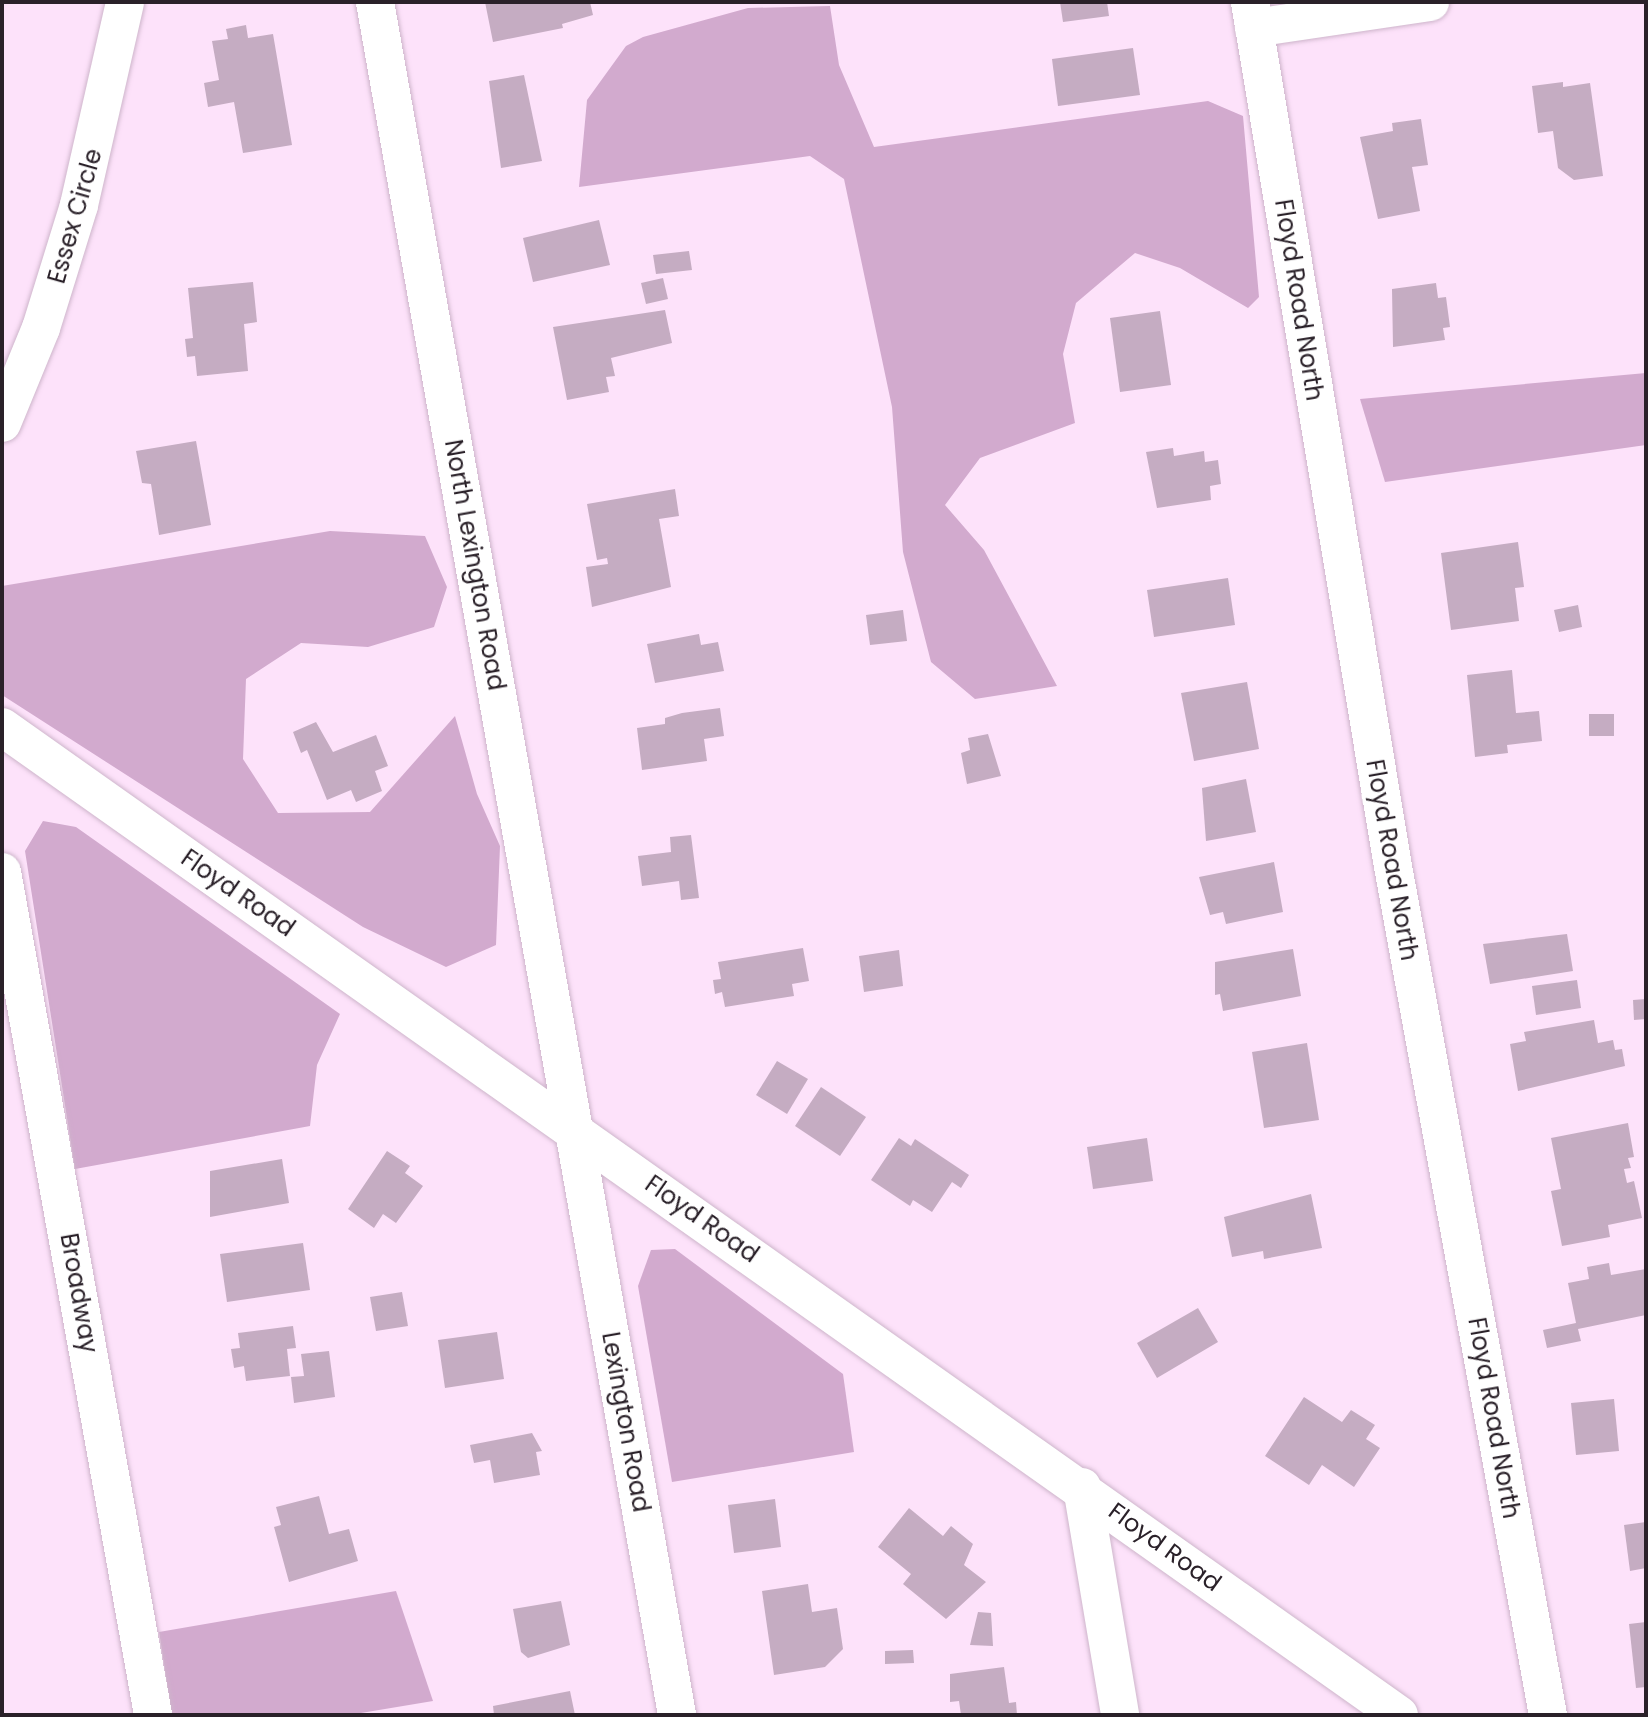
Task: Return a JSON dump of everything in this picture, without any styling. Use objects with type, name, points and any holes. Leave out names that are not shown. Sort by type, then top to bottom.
[{"type":"street","name":"Essex Circle","points":[[2,423],[41,328],[79,205],[125,2]]},
{"type":"street","name":"North Lexington Road","points":[[375,2],[575,1128]]},
{"type":"street","points":[[1252,15],[1430,2]]},
{"type":"street","name":"Floyd Road North","points":[[1252,15],[1392,861],[1548,1715]]},
{"type":"street","name":"Floyd Road","points":[[2,727],[575,1128],[1399,1715]]},
{"type":"street","name":"Broadway","points":[[2,872],[153,1715]]},
{"type":"street","name":"Lexington Road","points":[[575,1128],[677,1715]]},
{"type":"street","points":[[1082,1487],[1120,1715]]},
{"type":"shaded area","points":[[830,6],[839,65],[874,147],[1208,101],[1243,116],[1259,297],[1248,308],[1180,268],[1135,253],[1076,303],[1063,354],[1075,423],[980,458],[945,505],[984,550],[1057,686],[975,699],[931,662],[903,552],[892,407],[844,179],[810,156],[579,187],[587,100],[626,46],[643,37],[748,8]]},
{"type":"shaded area","points":[[1646,373],[1646,445],[1385,482],[1360,399]]},
{"type":"shaded area","points":[[330,531],[425,536],[447,587],[434,627],[368,647],[301,643],[246,679],[243,759],[278,813],[370,812],[455,716],[477,794],[500,846],[496,945],[446,967],[363,927],[2,695],[2,586]]},
{"type":"shaded area","points":[[43,821],[76,827],[340,1014],[317,1065],[310,1126],[75,1169],[25,851]]},
{"type":"shaded area","points":[[675,1249],[843,1374],[854,1452],[672,1482],[638,1286],[651,1250]]},
{"type":"shaded area","points":[[396,1591],[433,1701],[349,1715],[172,1715],[159,1632]]},
{"type":"building","points":[[485,2],[590,2],[593,15],[562,24],[563,28],[493,42]]},
{"type":"building","points":[[1060,2],[1107,2],[1109,16],[1063,22]]},
{"type":"building","points":[[246,25],[248,38],[273,34],[292,145],[243,153],[234,102],[208,107],[204,83],[219,80],[212,41],[228,39],[226,29]]},
{"type":"building","points":[[1133,48],[1140,95],[1058,106],[1052,59]]},
{"type":"building","points":[[524,75],[542,161],[501,168],[489,81]]},
{"type":"building","points":[[1563,82],[1563,87],[1590,83],[1603,176],[1574,180],[1558,168],[1553,131],[1538,133],[1532,86]]},
{"type":"building","points":[[1421,119],[1428,165],[1412,167],[1420,211],[1378,219],[1360,137],[1393,131],[1392,123]]},
{"type":"building","points":[[599,220],[610,265],[533,282],[523,238]]},
{"type":"building","points":[[689,251],[692,270],[656,274],[653,255]]},
{"type":"building","points":[[663,278],[668,299],[646,304],[641,283]]},
{"type":"building","points":[[253,282],[257,322],[244,324],[248,371],[197,376],[195,356],[187,357],[185,339],[193,338],[188,288]]},
{"type":"building","points":[[1436,283],[1438,298],[1446,297],[1450,327],[1443,328],[1445,340],[1393,347],[1392,289]]},
{"type":"building","points":[[665,310],[672,343],[611,358],[615,376],[606,377],[609,392],[567,400],[553,327]]},
{"type":"building","points":[[1160,311],[1171,385],[1120,392],[1110,318]]},
{"type":"building","points":[[196,441],[211,525],[159,535],[151,484],[142,483],[136,451]]},
{"type":"building","points":[[1173,448],[1174,456],[1204,451],[1205,462],[1218,460],[1221,484],[1210,486],[1211,500],[1157,508],[1146,452]]},
{"type":"building","points":[[675,489],[679,516],[659,519],[671,587],[592,607],[586,567],[608,564],[607,558],[597,560],[587,504]]},
{"type":"building","points":[[1518,542],[1524,587],[1515,588],[1519,621],[1451,630],[1441,553]]},
{"type":"building","points":[[1228,578],[1235,625],[1154,637],[1147,590]]},
{"type":"building","points":[[1578,605],[1582,627],[1559,632],[1554,610]]},
{"type":"building","points":[[903,610],[907,641],[870,645],[866,615]]},
{"type":"building","points":[[699,634],[701,645],[718,642],[724,671],[655,683],[647,644]]},
{"type":"building","points":[[1512,670],[1516,713],[1539,711],[1542,741],[1507,745],[1508,753],[1475,757],[1467,675]]},
{"type":"building","points":[[1247,682],[1259,749],[1194,761],[1181,693]]},
{"type":"building","points":[[720,708],[724,736],[704,739],[707,761],[642,770],[637,728],[665,724],[665,718],[682,713]]},
{"type":"building","points":[[1589,714],[1614,714],[1614,736],[1589,736]]},
{"type":"building","points":[[316,722],[333,752],[376,735],[388,766],[375,771],[382,791],[356,802],[351,790],[327,800],[307,750],[301,753],[293,732]]},
{"type":"building","points":[[988,734],[1001,776],[967,784],[961,753],[970,750],[968,738]]},
{"type":"building","points":[[1246,779],[1256,832],[1206,841],[1202,788]]},
{"type":"building","points":[[691,835],[699,898],[681,900],[679,881],[642,886],[638,856],[671,852],[670,837]]},
{"type":"building","points":[[1274,862],[1283,912],[1226,924],[1223,912],[1210,915],[1199,877]]},
{"type":"building","points":[[1567,934],[1573,971],[1490,984],[1483,944]]},
{"type":"building","points":[[803,948],[809,981],[792,984],[794,996],[725,1007],[722,992],[715,994],[713,980],[721,979],[718,962]]},
{"type":"building","points":[[1293,949],[1301,996],[1223,1011],[1220,994],[1215,995],[1215,962]]},
{"type":"building","points":[[899,950],[903,986],[864,992],[859,956]]},
{"type":"building","points":[[1577,980],[1581,1008],[1536,1015],[1532,986]]},
{"type":"building","points":[[1646,999],[1646,1019],[1634,1020],[1633,1000]]},
{"type":"building","points":[[1594,1020],[1598,1043],[1613,1040],[1615,1050],[1622,1049],[1625,1066],[1518,1091],[1510,1044],[1526,1041],[1524,1032]]},
{"type":"building","points":[[1307,1043],[1319,1120],[1264,1128],[1252,1052]]},
{"type":"building","points":[[777,1061],[808,1079],[787,1114],[756,1095]]},
{"type":"building","points":[[821,1087],[866,1117],[840,1156],[795,1126]]},
{"type":"building","points":[[1628,1123],[1634,1157],[1628,1158],[1631,1168],[1624,1169],[1627,1183],[1634,1181],[1642,1218],[1608,1225],[1610,1237],[1562,1246],[1551,1191],[1561,1189],[1551,1138]]},
{"type":"building","points":[[899,1138],[911,1146],[915,1139],[969,1175],[961,1188],[952,1182],[932,1212],[913,1200],[910,1206],[871,1180]]},
{"type":"building","points":[[1147,1138],[1153,1181],[1093,1189],[1087,1147]]},
{"type":"building","points":[[387,1151],[410,1166],[405,1173],[423,1186],[396,1223],[383,1214],[374,1228],[348,1209]]},
{"type":"building","points":[[282,1159],[289,1203],[210,1217],[210,1171]]},
{"type":"building","points":[[1311,1194],[1322,1248],[1264,1259],[1263,1251],[1232,1257],[1224,1217]]},
{"type":"building","points":[[303,1243],[310,1290],[227,1302],[220,1254]]},
{"type":"building","points":[[1609,1263],[1611,1275],[1646,1269],[1646,1315],[1578,1329],[1581,1341],[1547,1348],[1543,1330],[1576,1323],[1568,1283],[1589,1279],[1587,1267]]},
{"type":"building","points":[[402,1292],[408,1326],[376,1331],[370,1297]]},
{"type":"building","points":[[1198,1308],[1218,1342],[1157,1378],[1137,1343]]},
{"type":"building","points":[[293,1326],[296,1348],[287,1349],[290,1376],[246,1381],[244,1366],[234,1368],[231,1349],[240,1348],[238,1333]]},
{"type":"building","points":[[497,1332],[504,1379],[445,1388],[438,1340]]},
{"type":"building","points":[[329,1351],[335,1397],[294,1403],[291,1377],[304,1376],[301,1354]]},
{"type":"building","points":[[1304,1397],[1342,1422],[1351,1410],[1375,1425],[1366,1439],[1380,1448],[1354,1487],[1322,1465],[1309,1485],[1265,1456]]},
{"type":"building","points":[[1614,1399],[1619,1451],[1576,1455],[1571,1403]]},
{"type":"building","points":[[532,1433],[542,1451],[536,1452],[540,1475],[494,1483],[490,1460],[474,1463],[470,1445]]},
{"type":"building","points":[[319,1496],[329,1534],[349,1529],[358,1561],[289,1582],[274,1527],[281,1525],[276,1507]]},
{"type":"building","points":[[775,1499],[781,1547],[734,1553],[728,1505]]},
{"type":"building","points":[[909,1508],[943,1536],[951,1526],[973,1544],[964,1565],[986,1582],[946,1619],[903,1584],[911,1574],[878,1547]]},
{"type":"building","points":[[1646,1522],[1646,1568],[1630,1571],[1624,1525]]},
{"type":"building","points":[[808,1584],[812,1612],[837,1608],[843,1649],[825,1667],[774,1675],[762,1591]]},
{"type":"building","points":[[561,1601],[570,1645],[528,1658],[521,1652],[513,1609]]},
{"type":"building","points":[[978,1612],[991,1613],[993,1646],[970,1645]]},
{"type":"building","points":[[1646,1622],[1646,1687],[1636,1688],[1629,1624]]},
{"type":"building","points":[[913,1650],[914,1663],[885,1664],[885,1651]]},
{"type":"building","points":[[1004,1667],[1009,1703],[1016,1702],[1017,1715],[961,1715],[959,1701],[950,1702],[950,1674]]},
{"type":"building","points":[[570,1691],[575,1715],[494,1715],[493,1706]]}]
